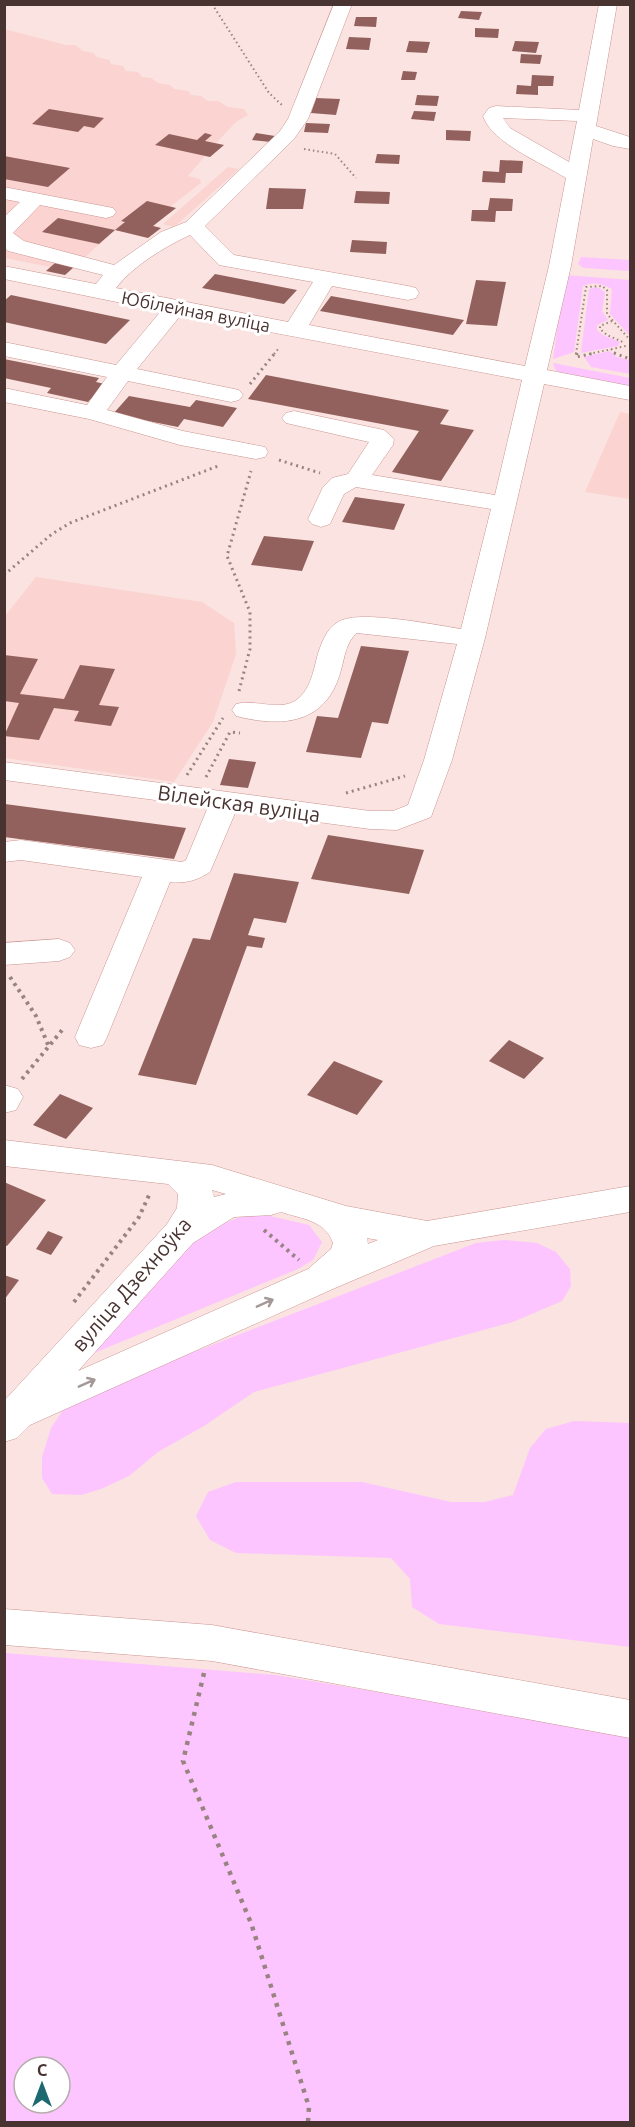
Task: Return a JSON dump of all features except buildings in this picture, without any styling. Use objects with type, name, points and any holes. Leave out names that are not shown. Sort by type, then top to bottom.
[{"type":"main road","name":"Юбілейная вуліца","points":[[343,4],[298,119],[287,135],[237,187],[193,226],[169,237],[117,272],[100,292],[630,393]]},
{"type":"main road","points":[[438,760],[472,638],[560,266],[608,4]]},
{"type":"main road","points":[[576,175],[503,132],[496,125],[493,116],[496,112],[506,112],[587,123],[620,142],[630,142]]},
{"type":"main road","points":[[4,193],[106,212]]},
{"type":"main road","points":[[4,230],[35,198]]},
{"type":"main road","points":[[193,226],[227,260],[408,294]]},
{"type":"main road","points":[[4,236],[16,246],[117,272]]},
{"type":"main road","points":[[4,272],[100,292]]},
{"type":"main road","points":[[295,329],[326,278]]},
{"type":"main road","points":[[93,413],[121,374],[176,307]]},
{"type":"main road","points":[[4,349],[121,374],[237,393]]},
{"type":"main road","points":[[4,394],[93,413],[180,438],[256,452]]},
{"type":"main road","points":[[294,418],[375,435],[382,439],[381,445],[349,480],[335,485],[321,519]]},
{"type":"main road","points":[[349,480],[505,504]]},
{"type":"main road","points":[[243,721],[288,713],[313,702],[321,688],[339,635],[347,627],[360,624],[472,638]]},
{"type":"main road","name":"Вілейская вуліца","points":[[4,771],[370,820],[396,821],[421,810],[438,760]]},
{"type":"main road","points":[[4,852],[21,850],[160,870],[191,871],[199,865],[225,801]]},
{"type":"main road","points":[[81,1028],[160,870]]},
{"type":"main road","points":[[4,954],[59,950]]},
{"type":"main road","points":[[4,1152],[166,1178],[222,1180],[337,1219],[393,1232],[429,1234]]},
{"type":"main road","name":"вуліца Дзехноўка","points":[[9,1421],[180,1234],[194,1211],[197,1197],[192,1183],[166,1178]]},
{"type":"main road","points":[[9,1421],[321,1279],[429,1234],[630,1199]]},
{"type":"main road","points":[[180,1234],[211,1211],[229,1205],[254,1201],[291,1203]]},
{"type":"main road","points":[[321,1279],[345,1257],[351,1243],[345,1226],[337,1219]]},
{"type":"main road","points":[[4,1627],[212,1643],[630,1719]]},
{"type":"path","points":[[212,4],[269,93],[298,119]]},
{"type":"path","points":[[273,148],[298,148],[335,154],[356,178]]},
{"type":"path","points":[[602,286],[607,290],[607,314],[630,340],[611,349],[576,357],[586,287],[602,286]]},
{"type":"path","points":[[612,321],[600,326],[600,329],[630,348]]},
{"type":"path","points":[[237,393],[295,329]]},
{"type":"path","points":[[611,349],[615,354],[630,359]]},
{"type":"path","points":[[240,585],[227,556],[256,452]]},
{"type":"path","points":[[4,575],[52,534],[70,523],[256,452],[349,480]]},
{"type":"path","points":[[195,797],[230,732],[243,721]]},
{"type":"path","points":[[342,794],[417,772],[438,760]]},
{"type":"path","points":[[4,969],[36,1016],[49,1047]]},
{"type":"path","points":[[5,1099],[49,1047],[81,1028]]},
{"type":"path","points":[[68,1310],[166,1178]]},
{"type":"path","points":[[229,1205],[272,1235],[321,1279]]},
{"type":"path","points":[[212,1643],[183,1761],[251,1923],[309,2108],[308,2122]]},
{"type":"shaded area","points":[[4,29],[66,45],[75,45],[83,51],[109,60],[111,64],[123,66],[126,71],[138,72],[142,77],[170,85],[174,89],[188,91],[191,95],[201,96],[208,101],[218,101],[228,107],[244,109],[248,115],[237,121],[216,143],[224,145],[210,157],[205,156],[188,176],[200,179],[201,183],[171,206],[176,208],[154,225],[161,228],[148,238],[115,230],[65,275],[46,271],[50,267],[5,258]]},
{"type":"shaded area","points":[[228,167],[239,169],[174,227],[163,224]]},
{"type":"shaded area","points":[[581,257],[630,260],[630,271],[584,268],[578,264]]},
{"type":"shaded area","points":[[565,275],[630,280],[630,336],[610,314],[612,289],[598,284],[587,284],[583,286],[574,352],[553,359]]},
{"type":"shaded area","points":[[597,287],[605,292],[602,311],[608,320],[597,325],[597,330],[620,342],[618,346],[581,353],[589,289]]},
{"type":"shaded area","points":[[609,351],[617,357],[630,360],[630,374],[591,367],[584,357]]},
{"type":"shaded area","points":[[553,363],[630,378],[630,387],[561,374],[555,369]]},
{"type":"shaded area","points":[[620,412],[630,414],[630,499],[585,492]]},
{"type":"shaded area","points":[[36,577],[202,602],[234,623],[236,654],[213,722],[174,782],[5,758],[5,616]]},
{"type":"shaded area","points":[[253,1212],[309,1225],[322,1242],[313,1260],[298,1269],[89,1355],[197,1234]]},
{"type":"shaded area","points":[[504,1240],[537,1243],[556,1252],[570,1269],[571,1286],[562,1301],[513,1322],[254,1392],[204,1426],[158,1452],[129,1476],[101,1489],[81,1495],[52,1494],[42,1478],[42,1457],[51,1428],[63,1410],[150,1369],[476,1243]]},
{"type":"shaded area","points":[[574,1421],[630,1423],[630,1647],[439,1624],[412,1607],[410,1579],[391,1558],[236,1553],[210,1540],[196,1516],[208,1492],[236,1482],[362,1482],[451,1502],[485,1502],[513,1495],[530,1448],[546,1429]]},
{"type":"shaded area","points":[[5,1653],[275,1675],[503,1713],[630,1738],[630,2122],[5,2122]]}]
